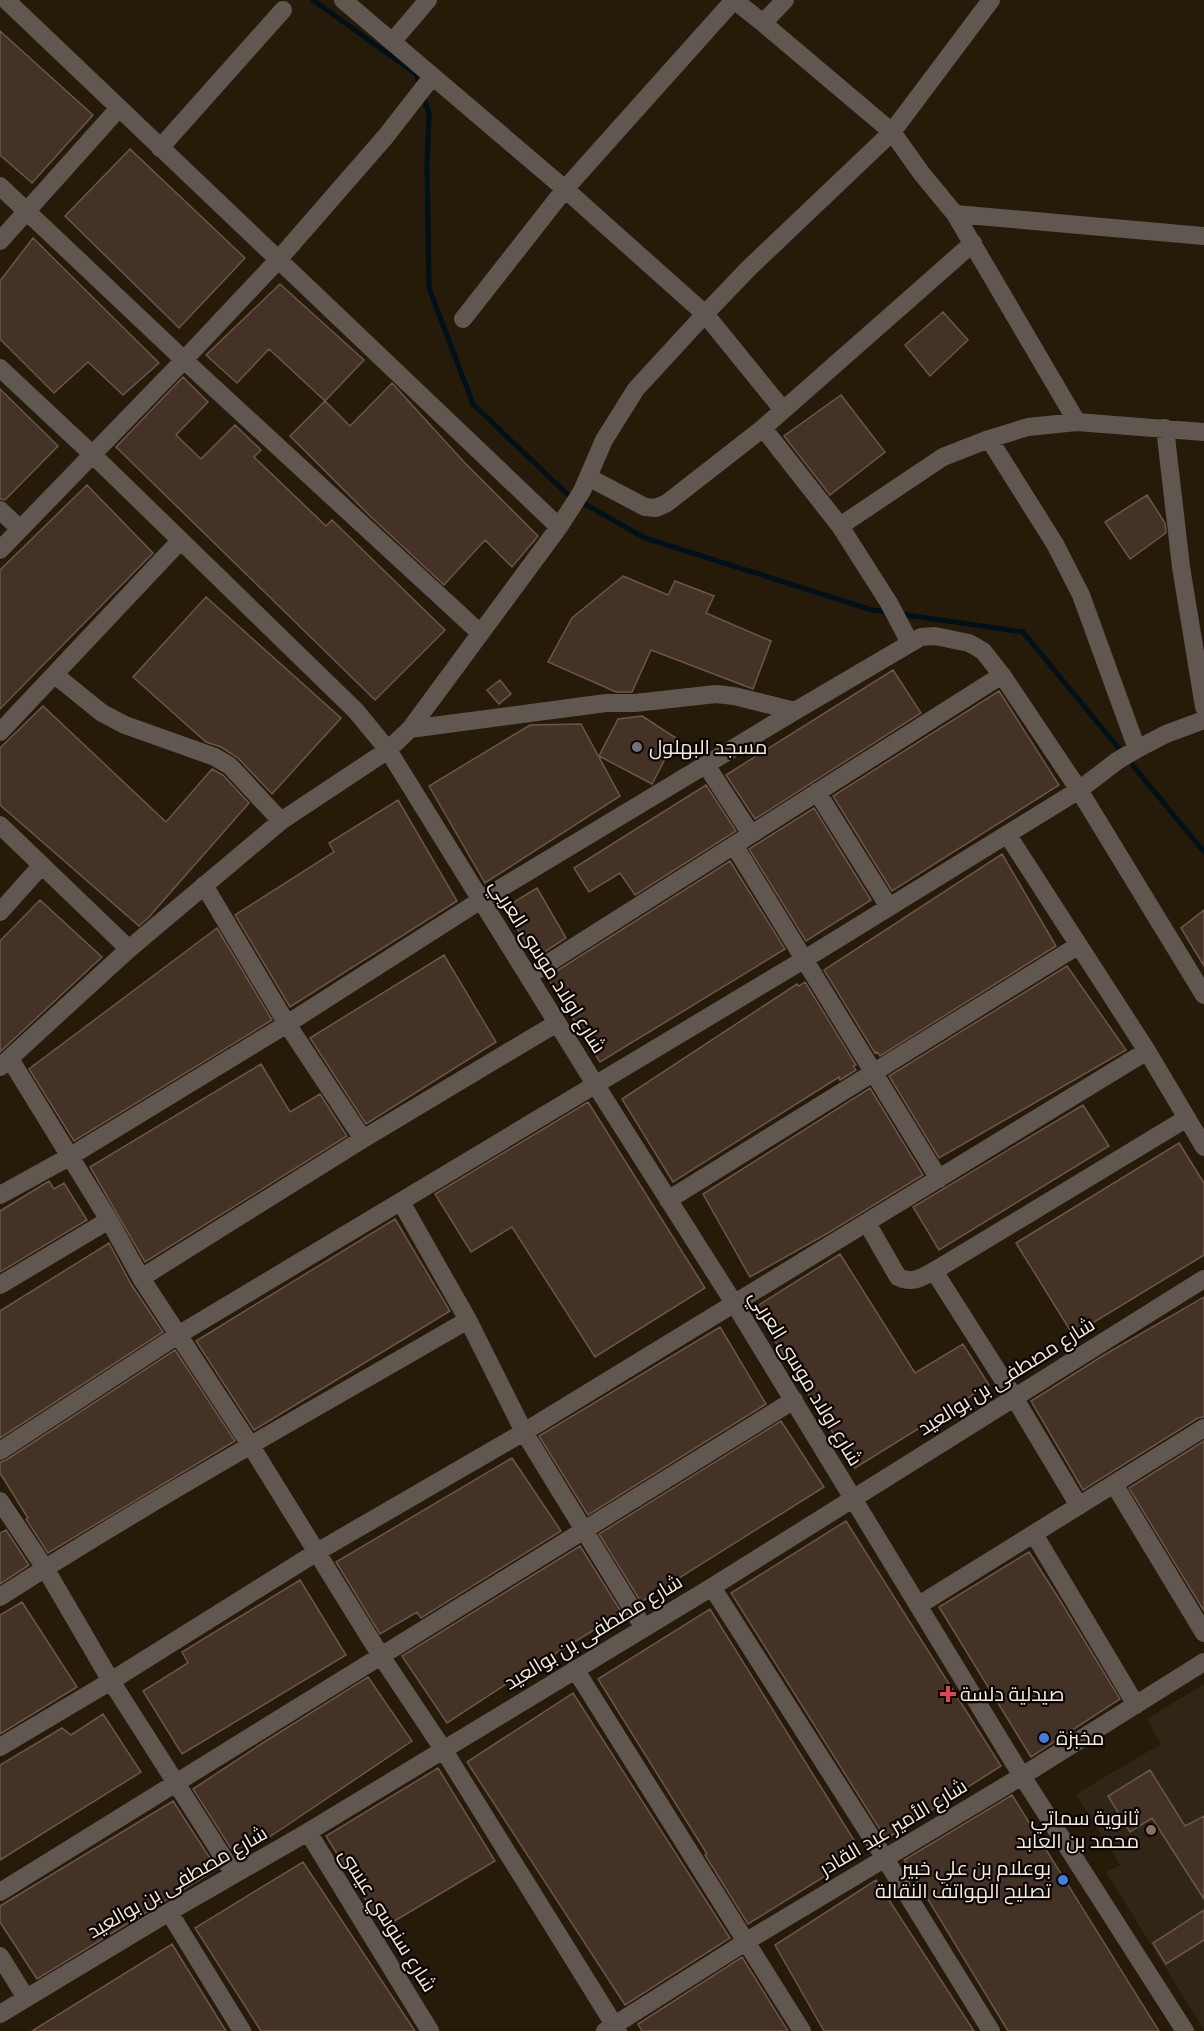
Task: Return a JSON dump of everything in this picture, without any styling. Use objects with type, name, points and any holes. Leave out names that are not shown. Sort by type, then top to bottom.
[{"type":"street","points":[[6,0],[559,526]]},
{"type":"street","points":[[343,0],[565,189],[705,314],[783,410]]},
{"type":"street","points":[[392,42],[428,0]]},
{"type":"street","points":[[463,319],[565,189],[734,0],[892,132],[955,214],[1077,422]]},
{"type":"street","points":[[763,23],[785,0]]},
{"type":"street","points":[[613,2029],[443,1749],[381,1656],[251,1446],[141,1278],[109,1220],[69,1157],[5,1063],[129,949],[281,821],[388,750],[410,729],[559,526],[585,484],[604,440],[636,389],[748,268],[892,132],[991,0]]},
{"type":"street","points":[[160,148],[283,10]]},
{"type":"street","points":[[0,550],[279,259],[386,136],[432,77]]},
{"type":"street","points":[[0,241],[118,108]]},
{"type":"street","points":[[0,186],[184,360],[479,632]]},
{"type":"street","points":[[955,214],[1204,236]]},
{"type":"street","points":[[585,484],[645,507],[656,507],[667,503],[764,428],[973,243]]},
{"type":"street","name":"شارع اولاد موسى العربي","points":[[0,368],[93,454],[180,542],[356,711],[388,750],[794,1400],[1022,1776],[1185,2031]]},
{"type":"street","points":[[840,526],[943,457],[1028,427],[1077,422],[1204,432]]},
{"type":"street","points":[[764,428],[840,526],[889,603],[910,643]]},
{"type":"street","points":[[1165,428],[1181,567],[1204,707]]},
{"type":"street","points":[[989,439],[1055,544],[1081,595],[1137,749]]},
{"type":"street","points":[[0,510],[20,529]]},
{"type":"street","points":[[0,732],[180,542]]},
{"type":"street","points":[[0,1195],[69,1157],[287,1024],[481,900],[921,637],[935,636],[969,643],[983,651],[1002,675],[1079,790],[1204,995]]},
{"type":"street","points":[[55,675],[102,713],[125,725],[215,757],[230,766],[281,821]]},
{"type":"street","points":[[528,976],[1002,675]]},
{"type":"street","points":[[410,729],[606,703],[634,703],[716,694],[734,696],[795,711]]},
{"type":"street","points":[[0,1451],[178,1335],[805,960],[1079,790],[1117,761],[1166,734],[1204,720]]},
{"type":"street","points":[[706,765],[751,834]]},
{"type":"street","points":[[817,792],[889,907]]},
{"type":"street","points":[[0,825],[129,949]]},
{"type":"street","points":[[1007,834],[1147,1051],[1204,1147]]},
{"type":"street","points":[[734,844],[939,1179]]},
{"type":"street","points":[[0,912],[42,865]]},
{"type":"street","points":[[204,885],[287,1024],[363,1139]]},
{"type":"street","points":[[668,1200],[1079,945]]},
{"type":"street","points":[[141,1278],[363,1139],[557,1023]]},
{"type":"street","points":[[0,1747],[111,1681],[316,1552],[524,1432],[1147,1051]]},
{"type":"street","points":[[867,1223],[898,1278],[906,1282],[915,1280],[934,1271],[1187,1118]]},
{"type":"street","points":[[401,1202],[468,1320],[524,1432],[644,1628]]},
{"type":"street","points":[[0,1285],[109,1220]]},
{"type":"street","points":[[934,1271],[1014,1397],[1079,1506]]},
{"type":"street","name":"شارع مصطفى بن بوالعيد","points":[[0,2014],[169,1912],[308,1832],[712,1587],[1204,1279]]},
{"type":"street","points":[[0,1597],[251,1446],[468,1320]]},
{"type":"street","points":[[0,1892],[794,1400]]},
{"type":"street","points":[[919,1605],[1204,1428]]},
{"type":"street","points":[[1114,1484],[1204,1633]]},
{"type":"street","points":[[0,1501],[45,1568],[111,1681],[234,1874]]},
{"type":"street","points":[[1034,1534],[1136,1705]]},
{"type":"street","points":[[712,1587],[884,1857],[991,2031]]},
{"type":"street","name":"شارع الأمير عبد القادر","points":[[613,2029],[747,1941],[1022,1776],[1204,1662]]},
{"type":"street","points":[[575,1669],[802,2031]]},
{"type":"street","name":"شارع سنوسي عيسى","points":[[308,1832],[430,2031]]},
{"type":"street","points":[[169,1912],[242,2031]]},
{"type":"street","points":[[0,1956],[26,1998]]},
{"type":"shaded area","name":"ثانوية سماتي محمد بن العابد","points":[[1204,1684],[1204,2030],[1106,1872],[1120,1865],[1076,1794],[1161,1744],[1147,1719]]},
{"type":"building","points":[[0,31],[93,115],[32,183],[0,155]]},
{"type":"building","points":[[130,149],[245,258],[179,328],[65,216]]},
{"type":"building","points":[[33,238],[159,363],[123,395],[88,362],[54,393],[0,339],[0,281]]},
{"type":"building","points":[[280,284],[364,360],[325,401],[269,349],[237,383],[206,355]]},
{"type":"building","points":[[943,312],[968,340],[930,376],[905,345]]},
{"type":"building","points":[[183,377],[208,402],[176,435],[201,459],[235,425],[261,450],[254,457],[326,526],[332,520],[445,630],[375,700],[116,447]]},
{"type":"building","points":[[392,383],[464,462],[538,536],[512,567],[485,540],[444,585],[369,515],[290,436],[325,401],[350,426]]},
{"type":"building","points":[[0,389],[58,446],[5,500],[0,499]]},
{"type":"building","points":[[841,395],[885,452],[830,495],[784,436]]},
{"type":"building","points":[[87,485],[153,553],[0,709],[0,570]]},
{"type":"building","points":[[1147,495],[1165,523],[1166,533],[1130,559],[1105,522]]},
{"type":"building","points":[[623,576],[668,595],[675,581],[714,596],[706,613],[771,641],[753,689],[651,650],[632,692],[616,692],[548,662],[572,618]]},
{"type":"building","points":[[206,597],[341,718],[272,794],[238,758],[221,747],[206,742],[133,677]]},
{"type":"building","points":[[893,670],[921,713],[755,819],[726,775]]},
{"type":"building","points":[[500,680],[511,694],[499,704],[487,690]]},
{"type":"building","points":[[999,691],[1059,785],[892,891],[833,796]]},
{"type":"building","points":[[43,706],[166,822],[212,769],[223,775],[249,803],[139,926],[0,805],[0,748]]},
{"type":"building","name":"مسجد البهلول","points":[[642,716],[676,738],[652,784],[599,756],[618,719]]},
{"type":"building","points":[[581,724],[620,796],[485,883],[429,786],[530,725]]},
{"type":"building","points":[[706,785],[736,831],[635,895],[620,873],[589,892],[574,868]]},
{"type":"building","points":[[398,800],[457,901],[290,1007],[235,915],[334,852],[329,843]]},
{"type":"building","points":[[814,808],[871,900],[806,941],[749,849]]},
{"type":"building","points":[[1002,854],[1056,946],[880,1056],[877,1052],[875,1053],[824,970]]},
{"type":"building","points":[[730,861],[785,949],[600,1062],[547,977]]},
{"type":"building","points":[[537,888],[566,938],[535,958],[504,908]]},
{"type":"building","points":[[40,900],[102,957],[0,1052],[0,941]]},
{"type":"building","points":[[1204,910],[1204,966],[1181,928]]},
{"type":"building","points":[[217,928],[272,1020],[74,1141],[29,1069]]},
{"type":"building","points":[[444,955],[496,1042],[366,1124],[310,1038]]},
{"type":"building","points":[[1067,966],[1126,1050],[939,1158],[889,1076]]},
{"type":"building","points":[[805,982],[856,1065],[853,1066],[856,1070],[840,1080],[839,1077],[673,1182],[622,1099],[797,984],[799,986]]},
{"type":"building","points":[[261,1064],[290,1112],[320,1094],[347,1136],[145,1262],[90,1167]]},
{"type":"building","points":[[870,1088],[923,1175],[750,1277],[703,1194]]},
{"type":"building","points":[[588,1102],[705,1288],[595,1357],[512,1227],[471,1252],[435,1194]]},
{"type":"building","points":[[1083,1105],[1109,1146],[939,1250],[913,1207]]},
{"type":"building","points":[[1179,1143],[1204,1183],[1204,1255],[1073,1335],[1016,1243]]},
{"type":"building","points":[[49,1181],[54,1189],[64,1183],[87,1220],[0,1272],[0,1211]]},
{"type":"building","points":[[395,1219],[450,1311],[254,1430],[196,1341]]},
{"type":"building","points":[[109,1243],[131,1284],[163,1332],[0,1438],[0,1311]]},
{"type":"building","points":[[840,1254],[915,1373],[963,1344],[989,1385],[855,1468],[754,1308]]},
{"type":"building","points":[[1204,1297],[1204,1417],[1198,1418],[1083,1490],[1031,1401],[1104,1355]]},
{"type":"building","points":[[720,1327],[766,1404],[588,1515],[539,1436]]},
{"type":"building","points":[[175,1350],[235,1441],[48,1553],[0,1473],[0,1462]]},
{"type":"building","points":[[781,1421],[824,1487],[641,1602],[599,1534]]},
{"type":"building","points":[[1204,1441],[1204,1611],[1129,1488]]},
{"type":"building","points":[[512,1458],[561,1531],[421,1618],[417,1612],[380,1634],[336,1562]]},
{"type":"building","points":[[846,1521],[1001,1766],[886,1839],[731,1593]]},
{"type":"building","points":[[6,1530],[29,1565],[0,1584],[0,1533]]},
{"type":"building","points":[[580,1546],[622,1613],[447,1723],[402,1656]]},
{"type":"building","points":[[1029,1552],[1120,1699],[1031,1757],[939,1607]]},
{"type":"building","points":[[300,1580],[346,1655],[182,1754],[143,1691],[188,1663],[182,1652]]},
{"type":"building","points":[[22,1602],[77,1687],[0,1734],[0,1615]]},
{"type":"building","points":[[710,1609],[862,1853],[748,1924],[598,1679]]},
{"type":"building","points":[[368,1677],[412,1741],[237,1858],[193,1789]]},
{"type":"building","points":[[573,1693],[730,1938],[625,2005],[467,1762]]},
{"type":"building","points":[[103,1714],[141,1772],[0,1860],[0,1765],[62,1728],[71,1735]]},
{"type":"building","points":[[438,1768],[495,1861],[383,1928],[326,1836]]},
{"type":"building","points":[[1150,1770],[1185,1826],[1204,1816],[1204,1899],[1152,1818],[1130,1832],[1108,1796]]},
{"type":"building","points":[[1012,1795],[1159,2031],[1008,2031],[904,1860]]},
{"type":"building","points":[[173,1801],[217,1869],[37,1979],[0,1922],[0,1906]]},
{"type":"building","points":[[303,1862],[415,2031],[261,2031],[195,1928]]},
{"type":"building","points":[[876,1880],[974,2031],[824,2031],[775,1945]]},
{"type":"building","points":[[1204,1910],[1204,1940],[1166,1964],[1153,1943]]},
{"type":"building","points":[[172,1944],[226,2031],[32,2031]]},
{"type":"building","points":[[742,1957],[788,2031],[642,2031],[638,2024]]},
{"type":"waterway","points":[[313,0],[416,74],[420,86]]},
{"type":"waterway","points":[[423,95],[429,114],[427,163],[429,288],[473,404],[567,494],[645,538],[872,610],[888,612]]},
{"type":"waterway","points":[[900,614],[1023,632],[1204,852]]},
{"type":"place","name":"مسجد البهلول","points":[[637,747]]},
{"type":"place","name":"صيدلية دلسة","points":[[948,1694]]},
{"type":"place","name":"مخبزة","points":[[1044,1738]]},
{"type":"place","name":"ثانوية سماتي محمد بن العابد","points":[[1151,1830]]},
{"type":"place","name":"بوعلام بن علي خبير تصليح الهواتف النقالة","points":[[1063,1880]]}]
